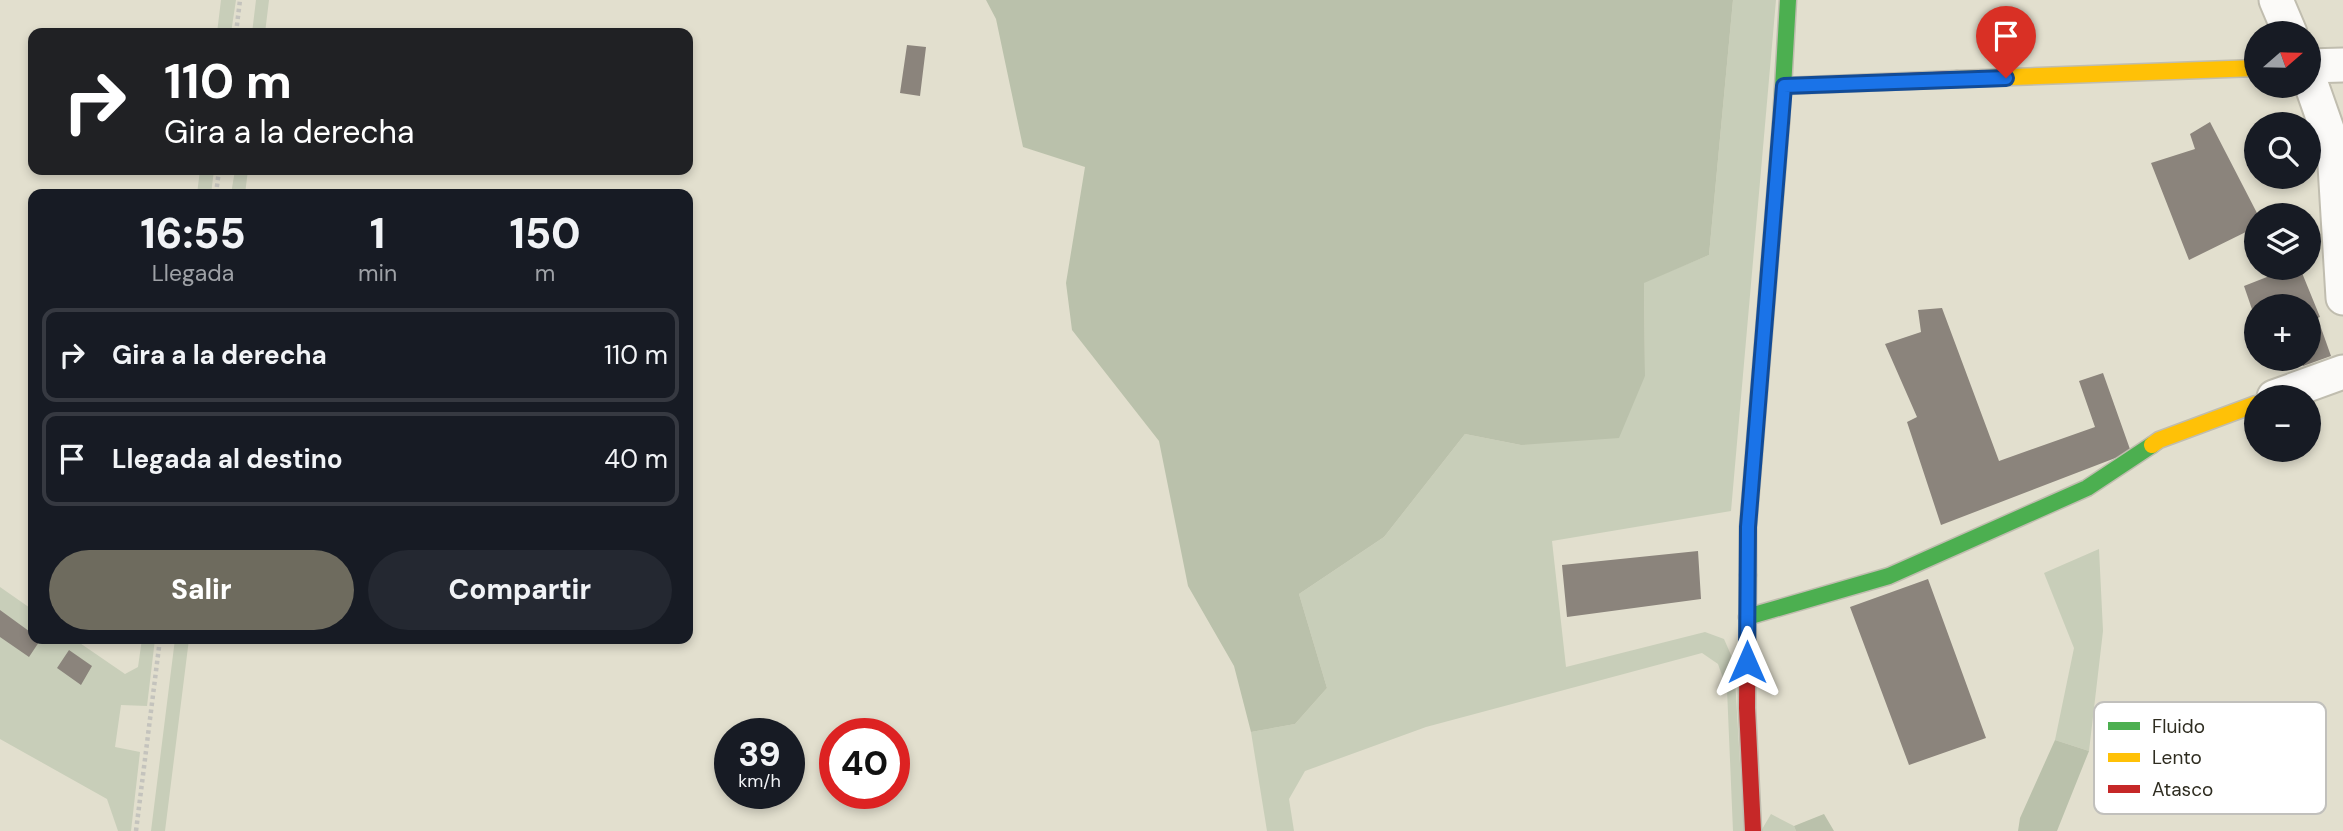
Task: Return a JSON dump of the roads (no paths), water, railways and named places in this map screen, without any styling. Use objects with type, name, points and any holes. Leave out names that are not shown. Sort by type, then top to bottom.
[{"type":"street","points":[[1753,831],[1747,708],[1748,527],[1784,86],[1788,0]]},
{"type":"street","points":[[2276,0],[2285,21]]},
{"type":"street","points":[[2321,66],[2343,65]]},
{"type":"street","points":[[1784,86],[2244,68]]},
{"type":"street","points":[[2316,98],[2334,149],[2343,298]]},
{"type":"street","points":[[2307,385],[2343,372]]},
{"type":"street","points":[[1747,617],[1889,576],[2087,488],[2159,440],[2244,408]]}]
